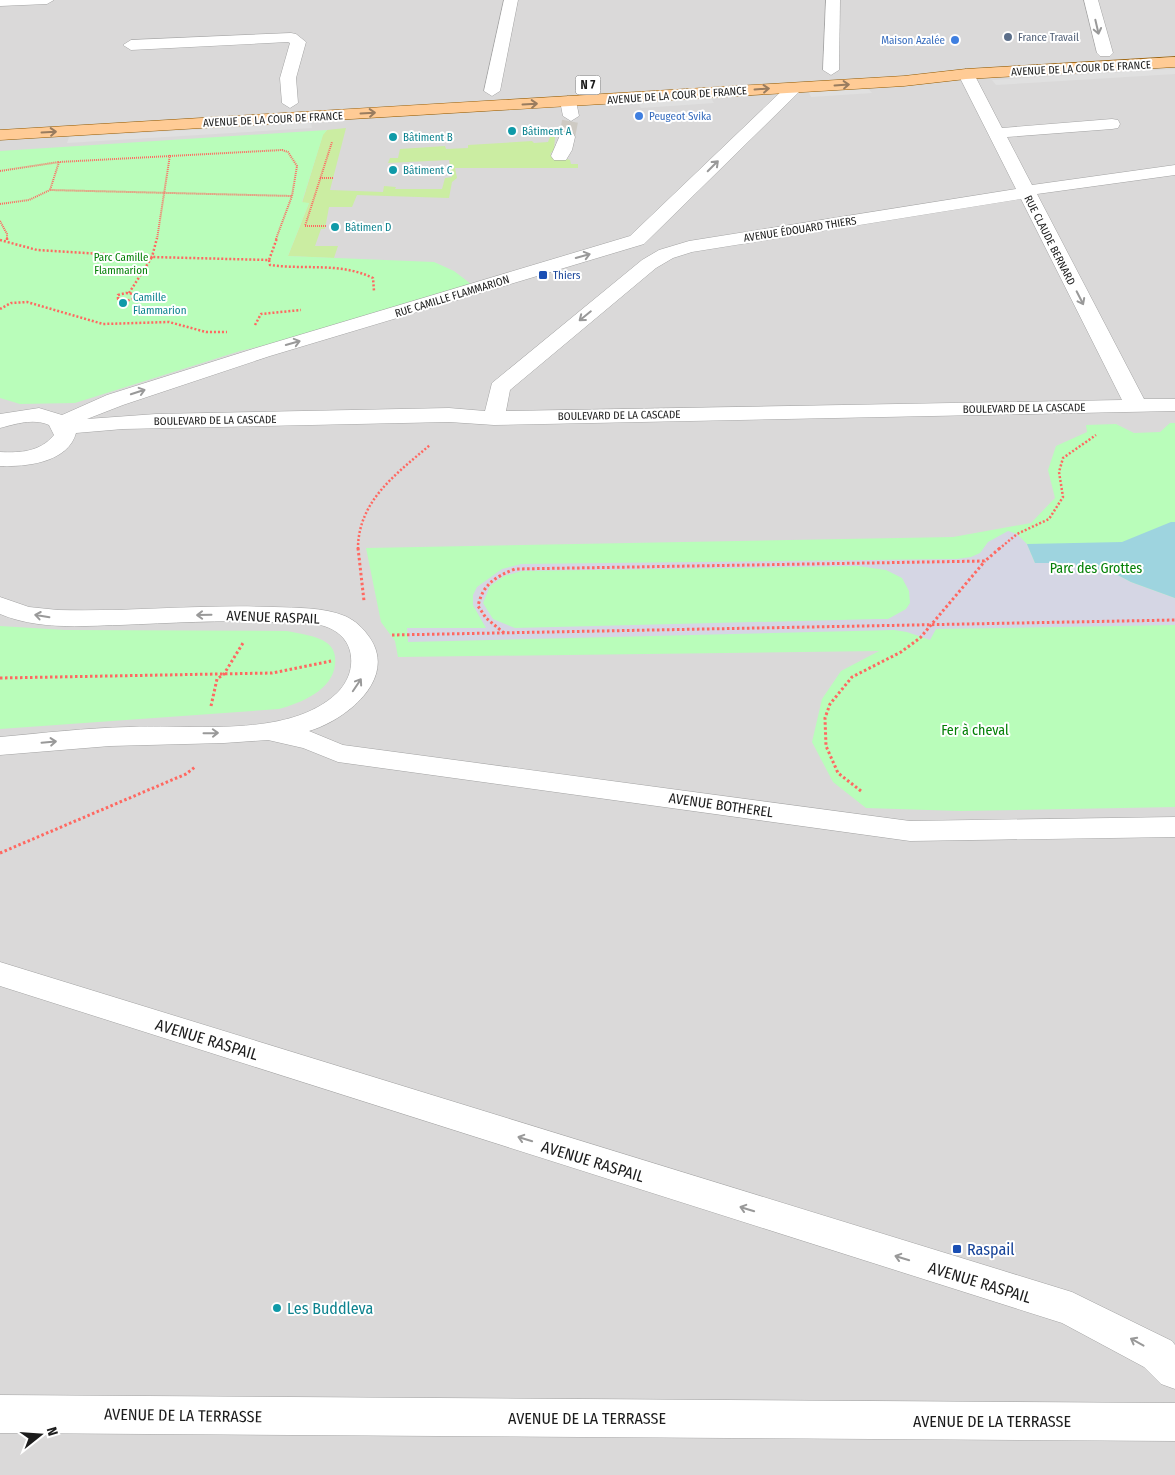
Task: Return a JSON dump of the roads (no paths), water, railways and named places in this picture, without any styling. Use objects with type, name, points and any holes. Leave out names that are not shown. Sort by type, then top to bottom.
[{"type":"main road","name":"AVENUE DE LA COUR DE FRANCE","points":[[793,80],[831,70],[1175,49]]},
{"type":"main road","name":"AVENUE DE LA COUR DE FRANCE","points":[[0,135],[339,115],[569,108],[793,80],[922,80],[966,74],[1175,62]]},
{"type":"main road","name":"AVENUE DE LA COUR DE FRANCE","points":[[0,120],[765,74]]},
{"type":"street","points":[[4,1],[47,0]]},
{"type":"street","points":[[492,91],[510,0]]},
{"type":"street","points":[[831,70],[833,0]]},
{"type":"street","points":[[1091,0],[1105,53]]},
{"type":"street","points":[[131,45],[291,37],[298,42],[288,78],[290,103]]},
{"type":"street","name":"RUE CLAUDE BERNARD","points":[[966,74],[1136,405]]},
{"type":"street","name":"RUE CAMILLE FLAMMARION","points":[[62,425],[115,400],[263,352],[636,240],[793,80]]},
{"type":"street","points":[[996,133],[1112,124]]},
{"type":"street","points":[[560,156],[567,138]]},
{"type":"street","name":"AVENUE ÉDOUARD THIERS","points":[[494,418],[500,388],[649,264],[666,254],[689,247],[1026,192],[1175,170]]},
{"type":"street","points":[[636,240],[666,254]]},
{"type":"street","points":[[115,400],[120,414],[126,419],[138,422]]},
{"type":"street","name":"BOULEVARD DE LA CASCADE","points":[[62,425],[449,416],[494,418],[1175,405]]},
{"type":"street","points":[[0,411],[39,415],[62,425],[65,435],[52,450],[25,459],[4,462]]},
{"type":"street","points":[[0,420],[25,415]]},
{"type":"street","name":"AVENUE RASPAIL","points":[[0,605],[10,610],[57,618],[260,614],[310,617],[335,621],[354,633],[364,654],[366,667],[361,682],[347,699],[316,721],[273,732]]},
{"type":"street","points":[[0,746],[116,736],[273,732]]},
{"type":"street","name":"AVENUE BOTHEREL","points":[[273,732],[311,742],[338,753],[910,831],[1175,827]]},
{"type":"street","name":"AVENUE RASPAIL","points":[[0,974],[1072,1309],[1158,1354],[1175,1371]]},
{"type":"street","name":"AVENUE DE LA TERRASSE","points":[[0,1414],[1175,1422]]},
{"type":"water","points":[[1175,522],[1175,598],[1131,582],[1108,570],[1078,570],[1075,563],[1035,563],[1027,544],[1122,542]]},
{"type":"tunnel","points":[[567,137],[571,116]]},
{"type":"place","name":"France Travail","points":[[1008,37]]},
{"type":"place","name":"Maison Azalée","points":[[955,40]]},
{"type":"place","name":"Peugeot Svika","points":[[639,116]]},
{"type":"place","name":"Bâtiment A","points":[[512,131]]},
{"type":"place","name":"Bâtiment B","points":[[393,137]]},
{"type":"place","name":"Bâtiment C","points":[[393,170]]},
{"type":"place","name":"Bâtimen D","points":[[335,227]]},
{"type":"place","name":"Thiers","points":[[543,275]]},
{"type":"place","name":"Camille Flammarion","points":[[123,303]]},
{"type":"place","name":"Raspail","points":[[957,1249]]},
{"type":"place","name":"Les Buddleva","points":[[277,1308]]},
{"type":"park label","name":"Parc Camille Flammarion","points":[[121,263]]},
{"type":"park label","name":"Parc des Grottes","points":[[1096,568]]},
{"type":"park label","name":"Fer à cheval","points":[[975,730]]}]
